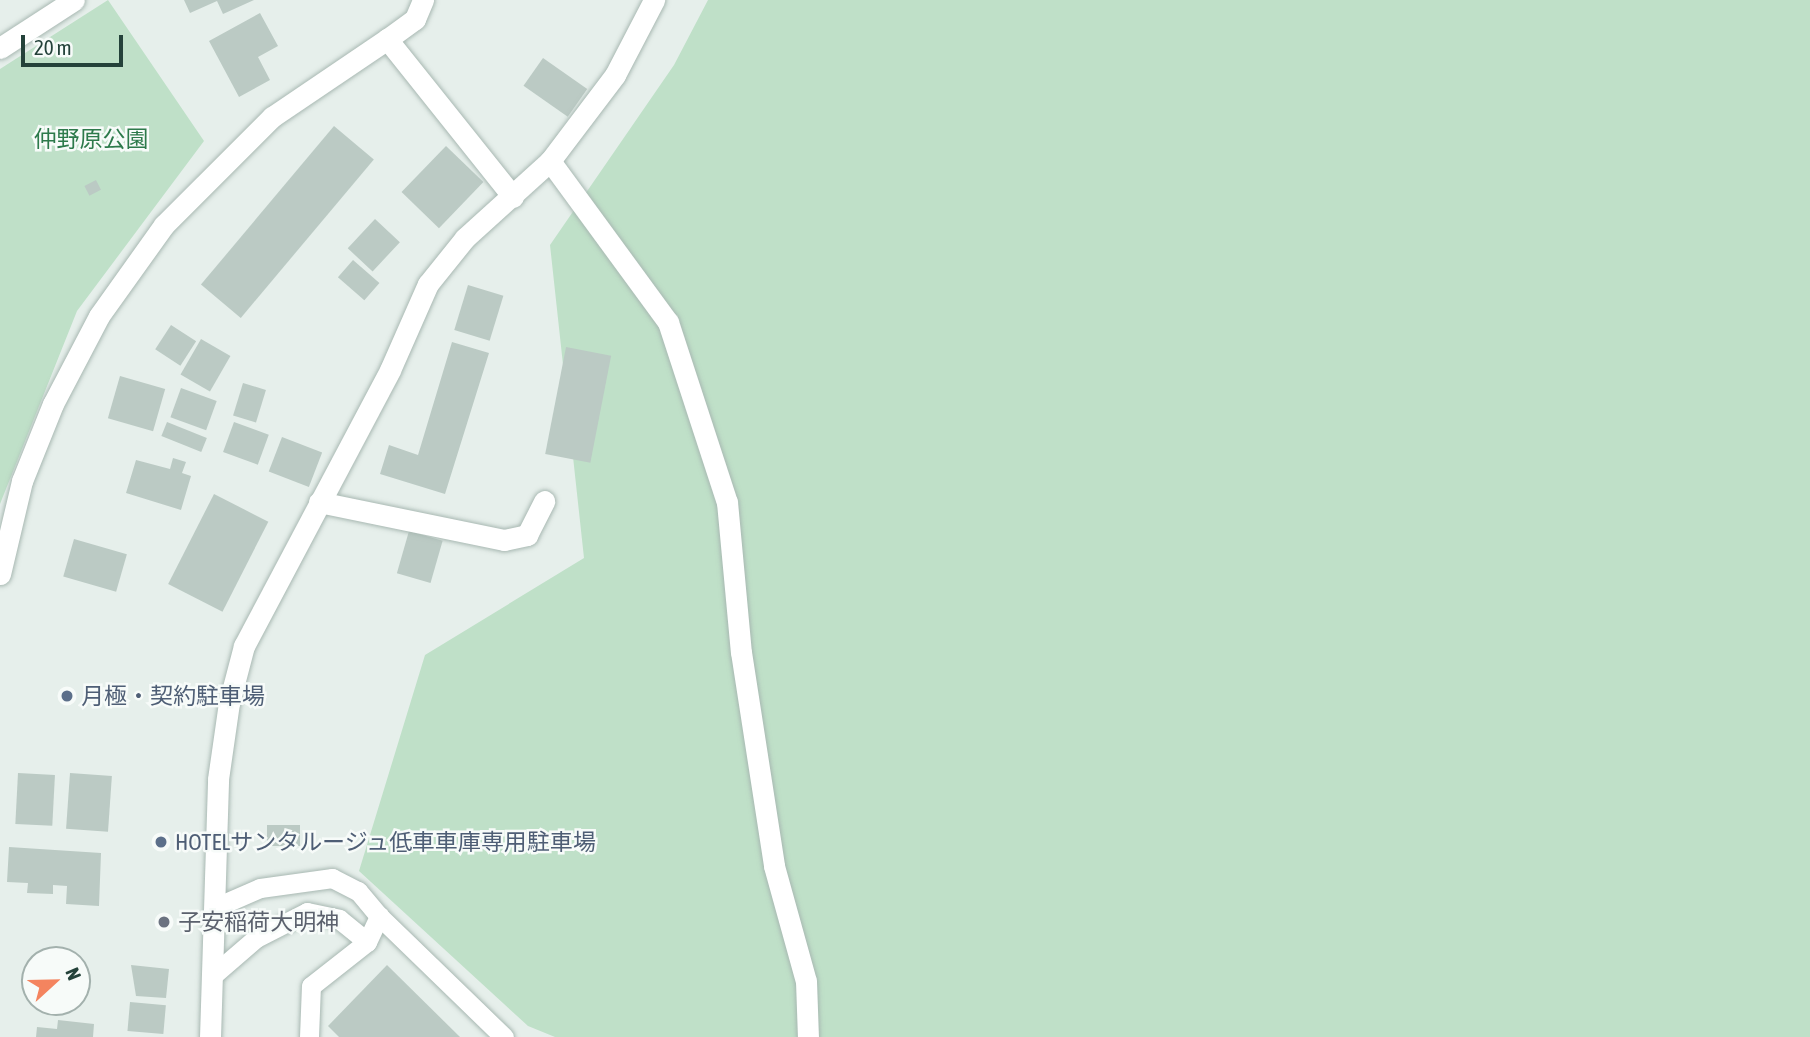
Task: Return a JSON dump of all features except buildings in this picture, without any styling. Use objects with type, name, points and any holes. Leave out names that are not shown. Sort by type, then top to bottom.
[{"type":"street","points":[[0,48],[74,0]]},
{"type":"street","points":[[0,574],[22,481],[53,404],[99,316],[164,225],[272,117],[415,19],[423,0]]},
{"type":"street","points":[[210,1037],[218,779],[229,704],[244,646],[390,370],[428,284],[464,239],[550,162],[615,75],[654,0]]},
{"type":"street","points":[[387,38],[513,197]]},
{"type":"street","points":[[550,162],[668,322],[727,502],[741,652],[774,866],[806,981],[808,1037]]},
{"type":"street","points":[[319,502],[504,540],[527,535],[544,501]]},
{"type":"lane","points":[[214,908],[260,888],[332,878],[358,891],[379,916],[503,1037]]},
{"type":"lane","points":[[212,976],[256,939],[307,912],[339,919],[367,942]]},
{"type":"lane","points":[[309,1037],[310,986],[367,942],[379,916]]},
{"type":"green space","name":"仲野原公園","points":[[108,0],[204,141],[77,311],[0,504],[0,69]]},
{"type":"green space","points":[[708,0],[1810,0],[1810,1037],[555,1037],[528,1026],[359,871],[425,655],[584,558],[550,245],[674,65]]},
{"type":"place","name":"月極・契約駐車場","points":[[67,696]]},
{"type":"place","name":"HOTELサンタルージュ低車車庫専用駐車場","points":[[161,842]]},
{"type":"place","name":"子安稲荷大明神","points":[[164,922]]}]
